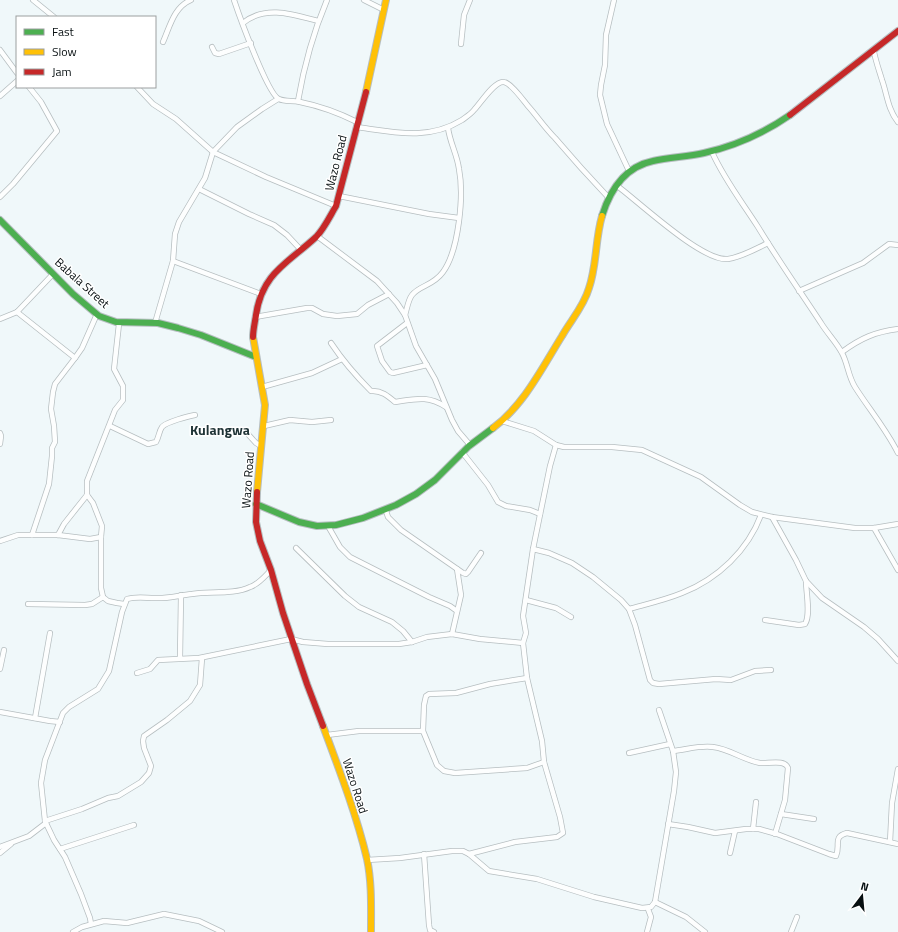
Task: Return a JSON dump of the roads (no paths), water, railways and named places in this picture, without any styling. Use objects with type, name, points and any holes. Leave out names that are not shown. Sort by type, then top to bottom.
[{"type":"street","points":[[33,0],[53,16]]},
{"type":"street","points":[[163,42],[180,7],[185,2],[191,0]]},
{"type":"street","points":[[234,0],[271,92],[278,99]]},
{"type":"street","points":[[298,101],[304,67],[318,22],[327,0]]},
{"type":"street","points":[[364,0],[384,10]]},
{"type":"street","name":"Wazo Road","points":[[371,932],[371,895],[366,860],[345,784],[291,639],[271,570],[260,541],[256,522],[256,504],[265,405],[253,333],[261,294],[272,275],[317,236],[336,206],[372,65],[386,0]]},
{"type":"street","points":[[461,44],[464,15],[470,0]]},
{"type":"street","points":[[614,0],[606,35],[605,65],[600,95],[607,124],[629,171]]},
{"type":"street","points":[[242,23],[257,14],[275,12],[318,22]]},
{"type":"street","points":[[256,504],[296,521],[313,526],[328,526],[376,515],[386,511],[405,502],[434,481],[462,452],[502,421],[513,409],[527,390],[587,295],[593,271],[595,247],[608,197],[616,185],[629,171],[639,165],[653,160],[695,156],[712,152],[753,137],[775,126],[874,52],[898,31]]},
{"type":"street","points":[[212,47],[215,53],[219,54],[251,43]]},
{"type":"street","points":[[0,50],[16,71]]},
{"type":"street","points":[[874,52],[889,105],[898,122]]},
{"type":"street","points":[[0,96],[16,82]]},
{"type":"street","points":[[155,323],[173,260],[175,234],[179,222],[199,189],[213,152],[237,127],[278,99],[298,101],[329,110],[357,124],[399,134],[416,134],[448,128],[464,119],[500,82],[508,83],[554,138],[608,197]]},
{"type":"street","points":[[0,197],[13,184],[57,131],[41,102],[30,88]]},
{"type":"street","points":[[137,88],[153,104],[176,119],[213,152],[266,177],[336,206]]},
{"type":"street","points":[[405,315],[411,296],[437,280],[448,265],[453,251],[459,218],[461,178],[448,128]]},
{"type":"street","points":[[712,152],[719,168],[799,292],[842,352],[846,360],[848,374],[854,386],[886,431],[898,453]]},
{"type":"street","points":[[616,185],[664,225],[708,254],[719,259],[728,259],[746,254],[768,243]]},
{"type":"street","points":[[199,189],[274,225],[287,235],[301,250]]},
{"type":"street","points":[[339,196],[429,214],[459,218]]},
{"type":"street","name":"Babala Street","points":[[0,220],[53,274],[97,314],[119,324],[155,323],[177,327],[197,333],[256,357]]},
{"type":"street","points":[[317,236],[377,281],[405,315],[416,346],[438,385],[446,407],[458,431],[470,445]]},
{"type":"street","points":[[799,292],[863,263],[889,244],[898,245]]},
{"type":"street","points":[[173,260],[261,294]]},
{"type":"street","points":[[0,319],[17,312],[53,274]]},
{"type":"street","points":[[256,317],[307,308],[312,308],[323,314],[337,316],[356,314],[373,302],[389,294]]},
{"type":"street","points":[[17,312],[75,358]]},
{"type":"street","points":[[32,535],[48,484],[52,448],[55,442],[51,410],[55,384],[82,348],[97,314]]},
{"type":"street","points":[[408,323],[378,344],[377,346],[382,361],[390,372],[393,373],[427,365]]},
{"type":"street","points":[[119,324],[114,369],[122,386],[123,400],[115,410],[110,426],[87,481],[87,495],[93,503],[101,520],[101,588],[104,597],[108,601],[124,604]]},
{"type":"street","points":[[842,352],[855,342],[869,335],[898,329]]},
{"type":"street","points":[[332,343],[342,359],[371,391],[377,390],[395,402],[423,398],[437,402],[446,407]]},
{"type":"street","points":[[262,386],[312,373],[342,359]]},
{"type":"street","points":[[110,426],[148,444],[156,442],[161,428],[164,425],[184,417],[195,415]]},
{"type":"street","points":[[264,426],[290,420],[312,422],[331,420]]},
{"type":"street","points":[[502,421],[534,431],[556,445],[564,447],[612,447],[642,450],[701,477],[740,506],[761,515],[855,528],[874,528],[898,524]]},
{"type":"street","points":[[245,431],[256,443],[261,446]]},
{"type":"street","points":[[0,433],[0,444]]},
{"type":"street","points":[[469,854],[515,842],[557,837],[563,833],[560,817],[544,762],[542,741],[527,678],[522,643],[526,633],[523,616],[533,549],[556,445]]},
{"type":"street","points":[[462,452],[488,485],[498,502],[506,506],[530,510],[540,514]]},
{"type":"street","points":[[58,535],[64,524],[87,495]]},
{"type":"street","points":[[386,511],[388,517],[401,530],[466,574],[480,553]]},
{"type":"street","points":[[629,609],[683,593],[710,578],[724,568],[744,546],[756,528],[761,515]]},
{"type":"street","points":[[772,517],[806,581],[822,598],[864,627],[878,639],[898,661]]},
{"type":"street","points":[[328,526],[340,547],[350,557],[450,606],[457,611]]},
{"type":"street","points":[[874,528],[898,570]]},
{"type":"street","points":[[0,541],[18,535],[58,535],[90,539],[101,537]]},
{"type":"street","points":[[296,548],[345,596],[359,607],[392,622],[403,631],[412,642]]},
{"type":"street","points":[[533,549],[549,553],[572,563],[593,577],[621,600],[629,609],[635,625],[650,680],[653,683],[659,684],[716,679],[731,680],[755,671],[771,670]]},
{"type":"street","points":[[452,634],[461,595],[458,569]]},
{"type":"street","points":[[91,924],[81,894],[65,857],[46,822],[41,783],[45,760],[63,713],[69,707],[92,694],[104,682],[109,672],[124,604],[127,599],[133,597],[155,598],[249,588],[256,584],[271,570]]},
{"type":"street","points":[[765,620],[799,625],[805,624],[807,622],[808,607],[806,581]]},
{"type":"street","points":[[180,658],[181,595]]},
{"type":"street","points":[[28,604],[85,605],[92,604],[104,597]]},
{"type":"street","points":[[526,600],[556,608],[571,617]]},
{"type":"street","points":[[35,718],[50,633]]},
{"type":"street","points":[[137,673],[150,669],[158,660],[202,658],[291,639],[303,642],[328,644],[382,644],[412,642],[452,634],[480,639],[522,643]]},
{"type":"street","points":[[0,669],[4,650]]},
{"type":"street","points":[[0,846],[29,836],[46,822],[108,798],[118,796],[141,782],[149,773],[150,766],[144,748],[144,736],[190,701],[200,685],[202,658]]},
{"type":"street","points":[[527,678],[490,684],[456,693],[429,694],[426,696],[424,706],[423,731],[437,765],[444,771],[455,773],[527,768],[544,762]]},
{"type":"street","points":[[648,909],[655,902],[676,772],[673,751],[659,710]]},
{"type":"street","points":[[0,712],[60,722]]},
{"type":"street","points":[[327,735],[359,730],[423,731]]},
{"type":"street","points":[[629,753],[670,744]]},
{"type":"street","points":[[673,751],[711,747],[722,749],[739,755],[745,759],[760,763],[783,763],[787,765],[785,800],[775,834]]},
{"type":"street","points":[[890,842],[892,803],[898,769]]},
{"type":"street","points":[[753,829],[756,802]]},
{"type":"street","points":[[781,814],[814,819]]},
{"type":"street","points":[[668,824],[715,833],[753,829],[775,834],[836,856],[838,852],[838,839],[844,834],[850,833],[898,844]]},
{"type":"street","points":[[60,849],[134,825]]},
{"type":"street","points":[[730,853],[735,831]]},
{"type":"street","points":[[0,853],[14,842]]},
{"type":"street","points":[[366,860],[463,851],[489,870],[537,879],[594,897],[648,909]]},
{"type":"street","points":[[424,854],[429,925],[430,930],[434,932]]},
{"type":"street","points":[[655,902],[686,918],[705,932]]},
{"type":"street","points":[[647,932],[651,917],[648,909]]},
{"type":"street","points":[[73,932],[82,927],[104,921],[127,923],[164,914],[199,921],[222,932]]},
{"type":"street","points":[[791,932],[797,916]]},
{"type":"district","name":"Kulangwa","points":[[220,430]]}]
